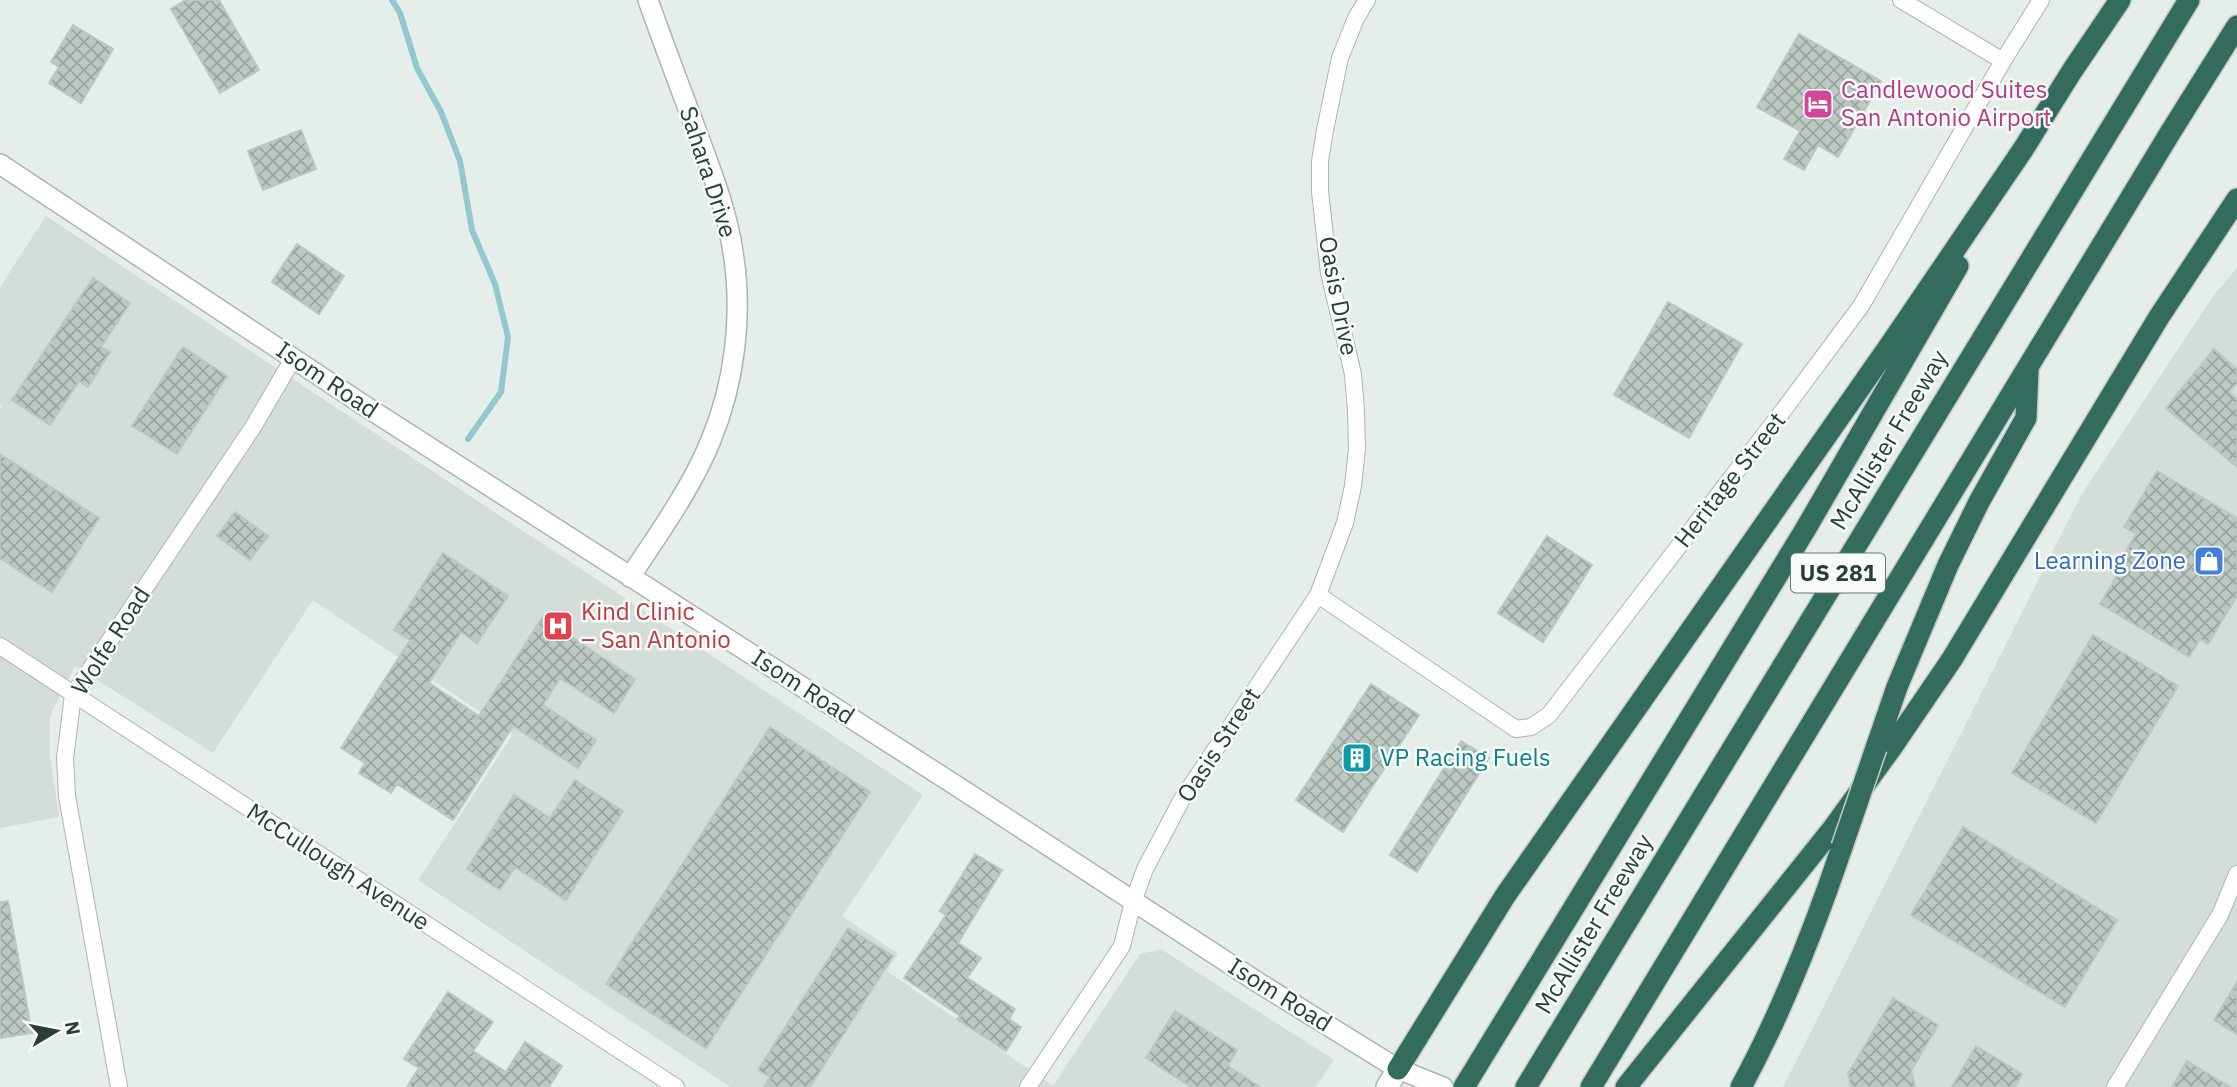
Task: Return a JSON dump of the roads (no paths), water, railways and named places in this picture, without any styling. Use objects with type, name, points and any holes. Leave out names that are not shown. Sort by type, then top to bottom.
[{"type":"highway","points":[[1398,1081],[1505,896],[1892,342],[2024,148],[2120,0]]},
{"type":"highway","name":"McAllister Freeway","points":[[1526,1087],[2189,0]]},
{"type":"highway","name":"US 281","points":[[1591,1087],[2237,26]]},
{"type":"highway","points":[[1464,1087],[1811,519],[1945,290],[2024,148]]},
{"type":"highway","points":[[1626,1087],[1827,835],[1916,712],[1952,659],[2159,317],[2237,199]]},
{"type":"highway","points":[[1741,1087],[1796,976],[1906,666],[1948,565],[1984,492],[2026,418],[2029,367]]},
{"type":"street","name":"Sahara Drive","points":[[630,577],[696,473],[712,438],[724,402],[736,328],[734,260],[725,215],[714,178],[648,0]]},
{"type":"street","name":"Oasis Drive","points":[[1318,595],[1345,523],[1357,449],[1353,374],[1329,273],[1320,191],[1320,161],[1340,58],[1356,18],[1367,0]]},
{"type":"street","points":[[1901,0],[2003,61]]},
{"type":"street","name":"Heritage Street","points":[[1318,595],[1516,729],[1531,727],[1549,715],[1861,306],[2041,0]]},
{"type":"street","name":"Isom Road","points":[[0,164],[376,414],[1259,983],[1398,1081],[1440,1085]]},
{"type":"street","name":"Wolfe Road","points":[[119,1087],[67,796],[65,758],[73,695],[246,438],[294,357]]},
{"type":"street","name":"Oasis Street","points":[[1028,1087],[1122,946],[1145,869],[1181,801],[1318,595]]},
{"type":"street","name":"McCullough Avenue","points":[[0,646],[676,1087]]},
{"type":"street","points":[[2115,1087],[2220,915],[2237,874]]},
{"type":"waterway","points":[[392,0],[400,13],[417,68],[441,112],[460,161],[472,230],[495,284],[508,337],[501,392],[468,439]]},
{"type":"place","name":"Candlewood Suites San Antonio Airport","points":[[1818,104]]},
{"type":"place","name":"Learning Zone","points":[[2209,561]]},
{"type":"place","name":"Kind Clinic – San Antonio","points":[[558,626]]},
{"type":"place","name":"VP Racing Fuels","points":[[1357,758]]}]
